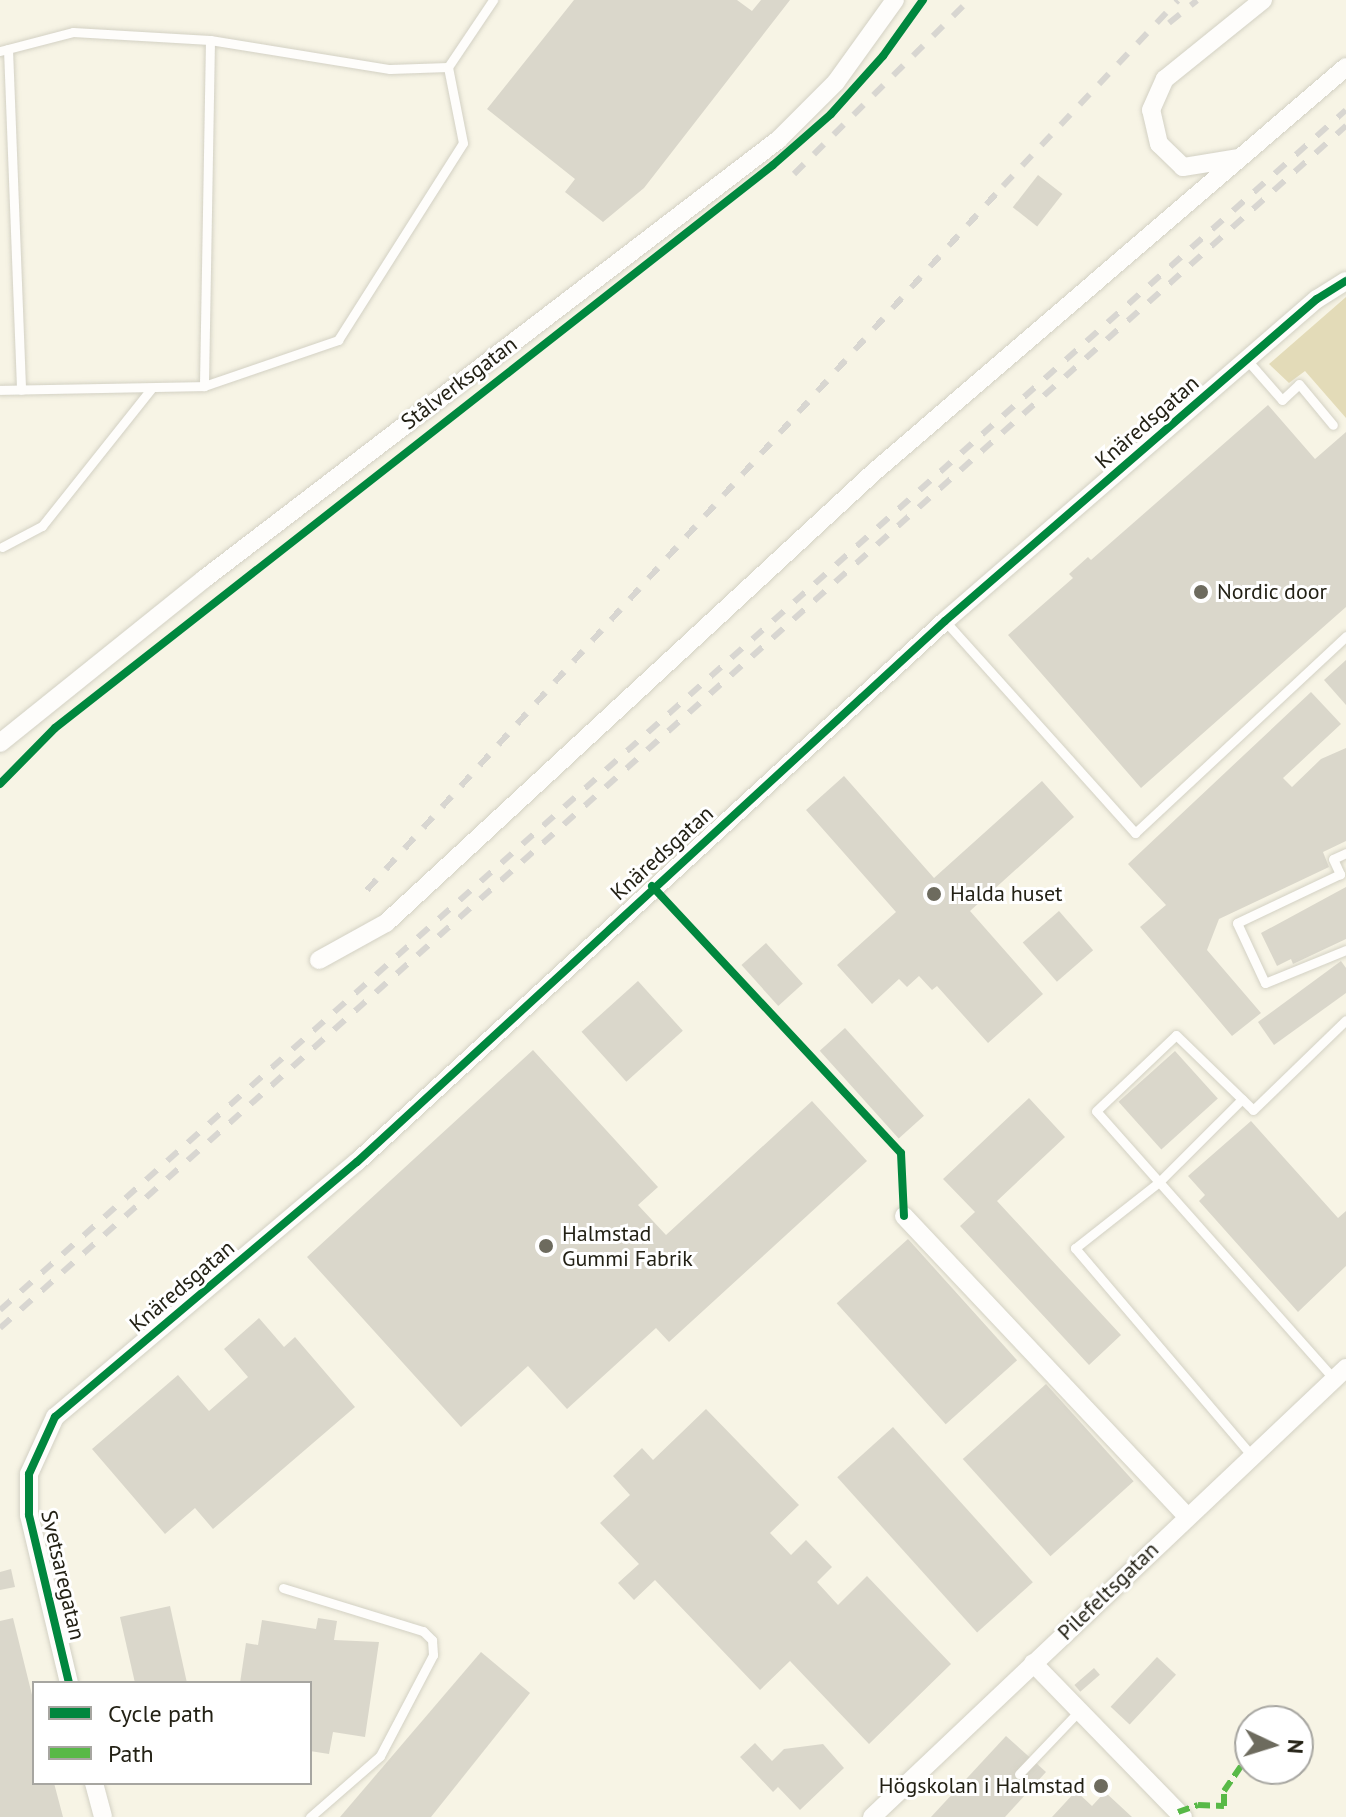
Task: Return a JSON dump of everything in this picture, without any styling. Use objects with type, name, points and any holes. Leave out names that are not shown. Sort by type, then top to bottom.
[{"type":"street","name":"Stålverksgatan","points":[[0,743],[204,579],[778,140],[836,82],[895,0]]},
{"type":"street","points":[[1240,158],[1183,167],[1159,144],[1151,110],[1165,79],[1263,0]]},
{"type":"street","points":[[319,960],[386,923],[874,472],[1346,67]]},
{"type":"street","name":"Knäredsgatan","points":[[29,1474],[55,1417],[357,1162],[945,621],[1247,360],[1346,281]]},
{"type":"street","points":[[904,1216],[1186,1515]]},
{"type":"street","name":"Pilefeltsgatan","points":[[872,1817],[1186,1515],[1340,1374]]},
{"type":"street","name":"Svetsaregatan","points":[[29,1474],[29,1515],[69,1681]]},
{"type":"street","points":[[1033,1663],[1183,1817]]},
{"type":"street","points":[[95,1785],[103,1817]]},
{"type":"lane","points":[[0,390],[204,386],[338,340],[463,143],[448,67],[493,0]]},
{"type":"lane","points":[[21,390],[4,50],[73,32],[210,40],[390,69],[448,67]]},
{"type":"lane","points":[[204,386],[210,40]]},
{"type":"lane","points":[[1247,360],[1282,400],[1299,384],[1333,425]]},
{"type":"lane","points":[[0,534],[1,548],[42,526],[151,389]]},
{"type":"lane","points":[[945,621],[1135,833],[1346,636]]},
{"type":"lane","points":[[1346,853],[1333,859],[1340,874],[1237,923],[1265,983],[1346,950]]},
{"type":"lane","points":[[1340,1374],[1096,1111],[1176,1035],[1253,1110],[1346,1020]]},
{"type":"lane","points":[[1242,1099],[1159,1182],[1075,1248],[1251,1455]]},
{"type":"lane","points":[[283,1588],[423,1631],[432,1640],[433,1655],[380,1756],[310,1817]]},
{"type":"lane","points":[[1019,1774],[1079,1711]]},
{"type":"shaded area","points":[[1346,297],[1346,418],[1305,371],[1289,383],[1269,364]]},
{"type":"building","points":[[574,0],[737,0],[752,11],[761,0],[790,0],[644,188],[603,222],[565,192],[575,179],[487,109]]},
{"type":"building","points":[[1038,175],[1062,194],[1037,226],[1013,207]]},
{"type":"building","name":"Nordic door","points":[[1268,405],[1315,459],[1346,432],[1346,607],[1141,788],[1008,635],[1073,578],[1069,574],[1088,557],[1091,560]]},
{"type":"building","points":[[1346,660],[1346,705],[1324,680]]},
{"type":"building","points":[[1311,692],[1341,724],[1283,778],[1292,787],[1321,759],[1346,748],[1346,841],[1323,852],[1329,867],[1219,919],[1207,950],[1261,1013],[1232,1036],[1140,927],[1166,905],[1128,864]]},
{"type":"building","name":"Halda huset","points":[[844,776],[934,878],[1042,781],[1074,817],[970,911],[1043,994],[988,1043],[937,986],[932,990],[919,976],[907,987],[899,979],[872,1004],[837,965],[896,912],[806,810]]},
{"type":"building","points":[[1346,887],[1346,939],[1293,964],[1291,959],[1277,966],[1261,933]]},
{"type":"building","points":[[1059,911],[1093,950],[1057,982],[1023,942]]},
{"type":"building","points":[[766,943],[803,984],[778,1006],[741,965]]},
{"type":"building","points":[[1341,961],[1346,968],[1346,993],[1274,1045],[1258,1022]]},
{"type":"building","points":[[638,981],[683,1031],[626,1082],[582,1032]]},
{"type":"building","points":[[845,1028],[924,1116],[899,1138],[820,1051]]},
{"type":"building","name":"Halmstad Gummi Fabrik","points":[[533,1050],[658,1187],[638,1205],[666,1235],[812,1101],[867,1161],[669,1342],[656,1328],[567,1409],[528,1366],[461,1427],[307,1257]]},
{"type":"building","points":[[1175,1051],[1218,1099],[1161,1149],[1119,1102]]},
{"type":"building","points":[[1029,1098],[1065,1137],[997,1201],[1121,1335],[1089,1365],[960,1226],[975,1212],[943,1179]]},
{"type":"building","points":[[1251,1121],[1338,1218],[1346,1211],[1346,1266],[1298,1312],[1199,1201],[1205,1195],[1188,1176]]},
{"type":"building","points":[[908,1239],[1017,1360],[946,1424],[837,1303]]},
{"type":"building","points":[[259,1318],[284,1347],[295,1337],[355,1407],[213,1529],[195,1508],[165,1534],[92,1449],[178,1375],[209,1411],[248,1377],[224,1349]]},
{"type":"building","points":[[1046,1384],[1134,1481],[1050,1556],[963,1459]]},
{"type":"building","points":[[706,1409],[799,1505],[770,1533],[791,1555],[806,1540],[832,1567],[817,1582],[838,1605],[867,1576],[951,1664],[869,1744],[790,1661],[760,1690],[655,1580],[634,1600],[618,1583],[639,1564],[600,1523],[630,1495],[613,1476],[642,1448],[653,1460]]},
{"type":"building","points":[[893,1427],[1033,1582],[977,1633],[837,1477]]},
{"type":"building","points":[[11,1569],[15,1587],[0,1590],[0,1572]]},
{"type":"building","points":[[170,1606],[187,1681],[135,1681],[120,1617]]},
{"type":"building","points":[[13,1618],[32,1695],[32,1785],[55,1785],[63,1817],[0,1817],[0,1621]]},
{"type":"building","points":[[318,1618],[337,1621],[334,1640],[379,1642],[365,1737],[333,1732],[329,1754],[312,1751],[312,1681],[240,1681],[246,1643],[258,1645],[262,1620],[316,1629]]},
{"type":"building","points":[[481,1652],[530,1693],[431,1817],[340,1817]]},
{"type":"building","points":[[1157,1657],[1176,1675],[1130,1724],[1111,1707]]},
{"type":"building","points":[[1094,1668],[1100,1675],[1080,1692],[1074,1685]]},
{"type":"building","points":[[1006,1736],[1046,1772],[1005,1817],[931,1817]]},
{"type":"building","points":[[755,1743],[772,1761],[784,1749],[823,1744],[844,1768],[800,1810],[778,1787],[773,1792],[740,1757]]},
{"type":"building","points":[[1076,1791],[1092,1806],[1105,1792],[1132,1817],[1052,1817]]},
{"type":"railway","points":[[794,174],[969,0]]},
{"type":"railway","points":[[367,890],[1003,186],[1178,0]]},
{"type":"railway","points":[[1169,23],[1197,0]]},
{"type":"railway","points":[[0,1310],[1346,110]]},
{"type":"railway","points":[[0,1328],[1346,126]]},
{"type":"marked path","points":[[1178,1812],[1198,1805],[1224,1806],[1224,1791],[1234,1776]]},
{"type":"cycle path","points":[[0,784],[55,728],[773,165],[831,114],[883,56],[923,0]]},
{"type":"cycle path","points":[[69,1681],[29,1515],[29,1474],[55,1417],[357,1162],[945,621],[1317,299],[1346,281]]},
{"type":"cycle path","points":[[652,886],[901,1153],[904,1216]]},
{"type":"place","name":"Nordic door","points":[[1201,592]]},
{"type":"place","name":"Halda huset","points":[[934,894]]},
{"type":"place","name":"Halmstad Gummi Fabrik","points":[[546,1246]]},
{"type":"place","name":"Högskolan i Halmstad","points":[[1101,1786]]}]
